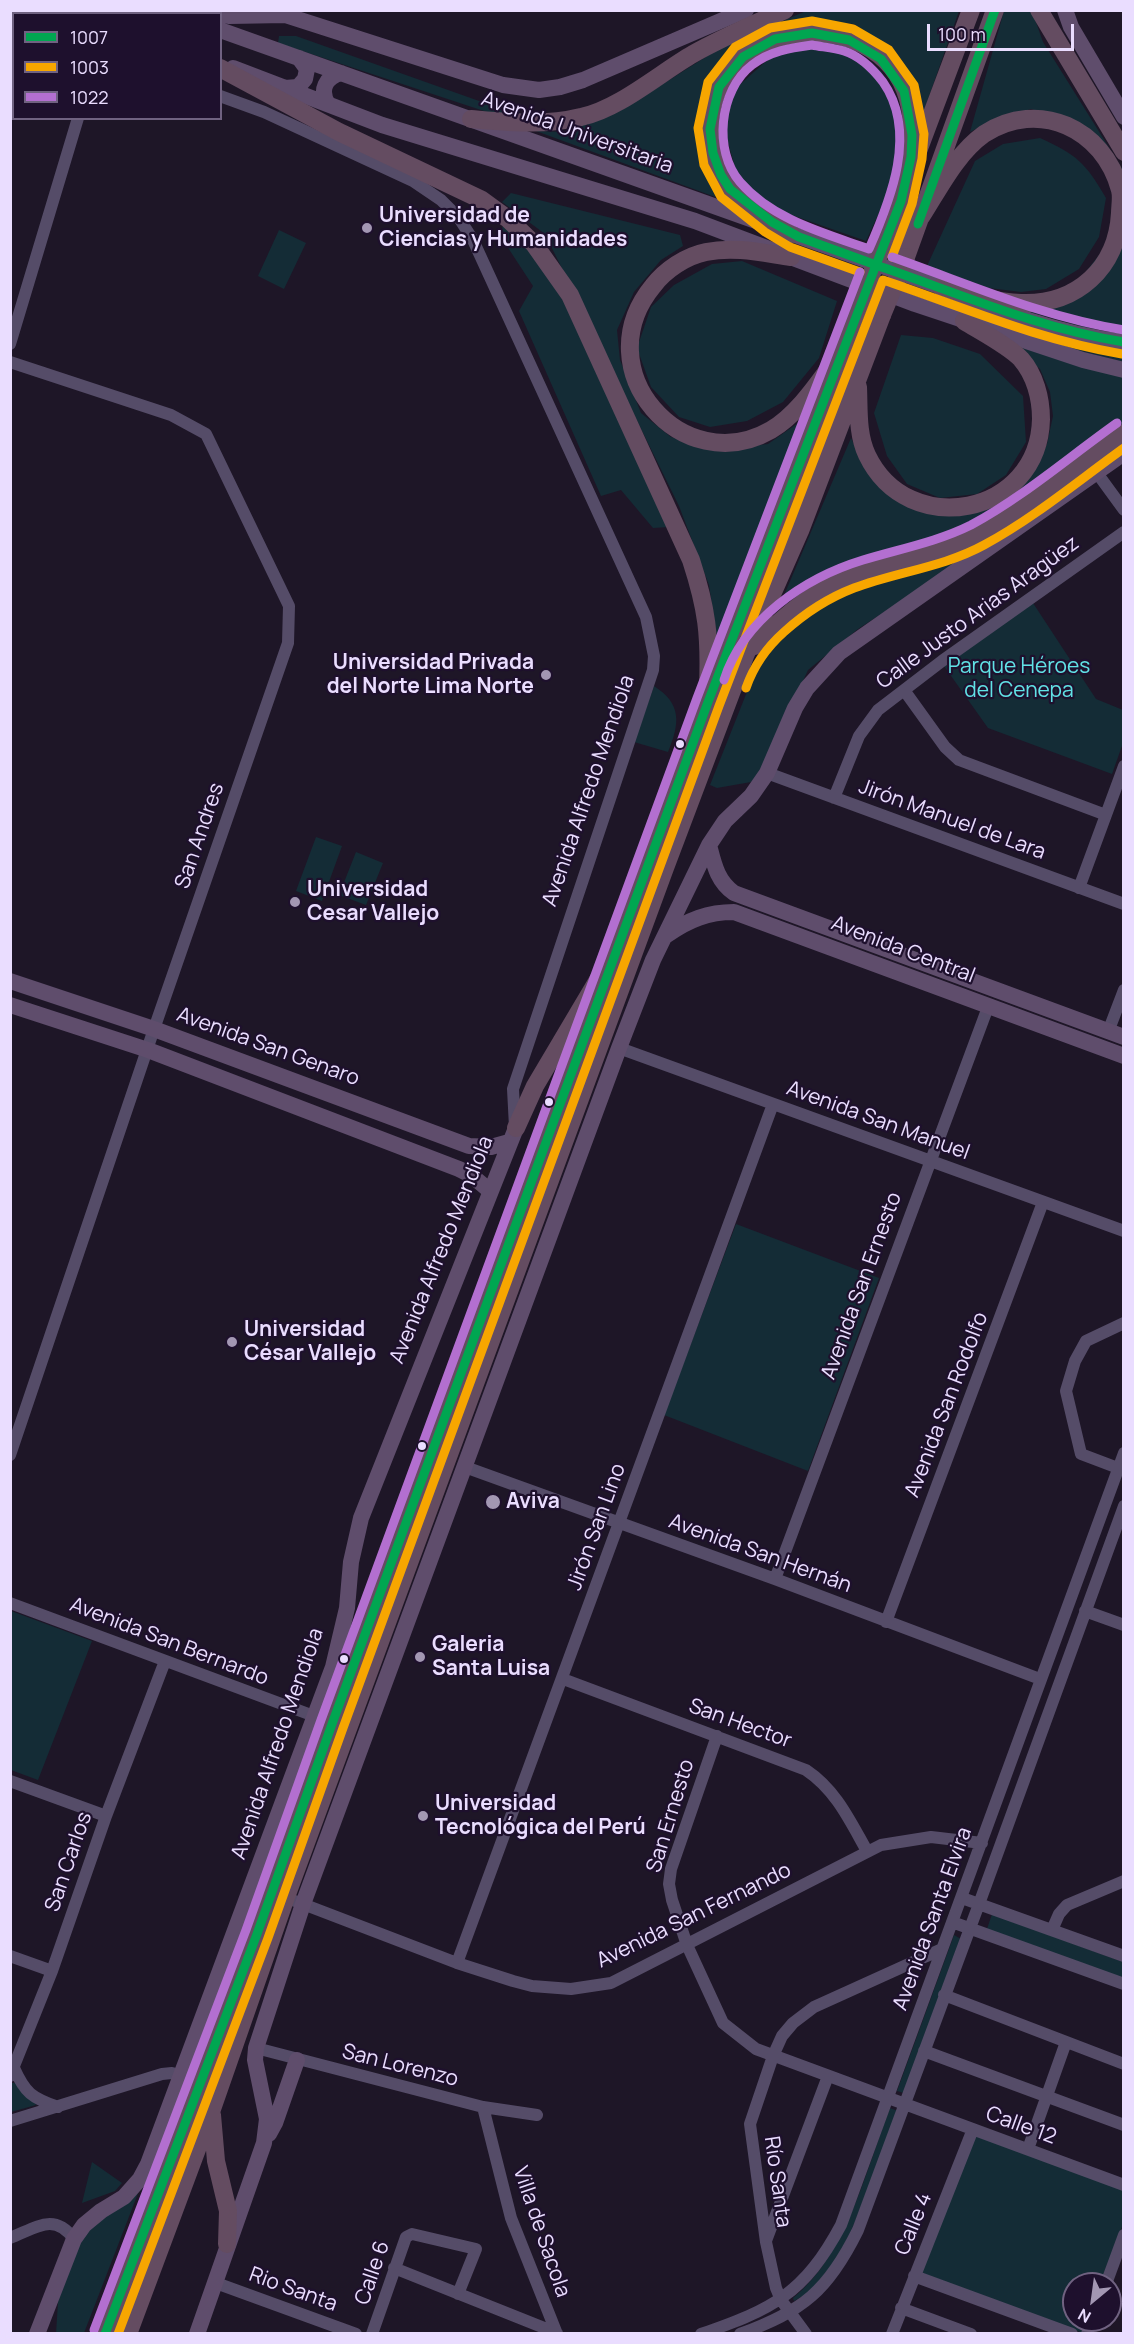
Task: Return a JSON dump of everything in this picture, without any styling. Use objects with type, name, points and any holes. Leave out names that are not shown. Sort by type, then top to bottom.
[{"type":"highway","points":[[471,119],[523,123],[584,117],[640,88],[717,41],[785,10]]},
{"type":"highway","points":[[106,2328],[257,1934],[708,702],[907,185],[971,10]]},
{"type":"highway","points":[[130,2330],[212,2109],[286,1897],[665,868],[745,656],[800,531],[906,257],[995,10]]},
{"type":"highway","points":[[1039,10],[1124,152]]},
{"type":"highway","points":[[791,234],[744,202],[731,190],[720,173],[710,139],[714,100],[723,78],[737,60],[757,44],[775,35],[796,29],[823,27],[859,37],[878,49],[892,65],[903,84],[910,107],[912,134],[907,185]]},
{"type":"highway","points":[[222,69],[317,121],[482,200],[508,219],[534,244],[570,295],[691,560],[704,597],[708,624],[708,702]]},
{"type":"highway","points":[[921,217],[958,160],[984,135],[1004,124],[1031,117],[1057,121],[1084,135],[1107,159],[1121,191],[1119,230],[1109,258],[1094,277],[1075,291],[1050,300],[1022,303],[996,300],[940,287]]},
{"type":"highway","points":[[317,121],[338,138],[382,166]]},
{"type":"highway","points":[[791,257],[737,249],[704,252],[673,267],[658,279],[644,296],[630,334],[629,355],[634,376],[643,396],[656,413],[672,426],[690,435],[711,441],[752,438],[771,430],[785,419],[812,391],[842,352]]},
{"type":"highway","points":[[858,377],[859,422],[866,454],[883,480],[897,492],[916,502],[939,507],[978,504],[999,494],[1018,481],[1028,466],[1041,428],[1041,408],[1030,373],[1020,358],[964,321]]},
{"type":"highway","points":[[745,656],[785,616],[807,598],[834,583],[956,545],[979,534],[1124,433]]},
{"type":"highway","points":[[512,1135],[535,1086],[581,1005],[616,951]]},
{"type":"highway","points":[[212,2109],[216,2160],[228,2211],[227,2244]]},
{"type":"main road","points":[[222,14],[285,15],[386,46],[482,80],[503,86],[539,90],[560,87],[582,80],[746,10]]},
{"type":"main road","points":[[1065,10],[1075,35],[1124,117]]},
{"type":"main road","name":"Avenida Universitaria","points":[[227,32],[940,287],[1022,319],[1067,332],[1124,342]]},
{"type":"main road","points":[[285,88],[298,87],[305,79],[307,69],[299,58]]},
{"type":"main road","points":[[222,65],[382,125],[695,221],[964,321],[1065,355],[1124,370]]},
{"type":"main road","points":[[328,104],[324,96],[324,87],[330,78],[341,73]]},
{"type":"main road","points":[[264,2143],[267,2119],[255,2060],[256,2048],[303,1904],[653,960],[709,845],[725,821],[751,796],[767,773],[790,718],[807,687],[838,653],[1124,453]]},
{"type":"main road","name":"Avenida Central","points":[[709,845],[716,870],[726,887],[734,893],[807,930],[988,1007],[1124,1056]]},
{"type":"main road","name":"Avenida Central","points":[[667,935],[692,920],[721,912],[734,912],[807,930],[1116,1034]]},
{"type":"main road","name":"Avenida San Genaro","points":[[10,981],[154,1029],[469,1146],[490,1147],[512,1135]]},
{"type":"main road","points":[[10,1005],[147,1050],[303,1108],[459,1169],[471,1175],[490,1191]]},
{"type":"main road","points":[[303,1108],[311,1088]]},
{"type":"main road","name":"Avenida Alfredo Mendiola","points":[[37,2334],[74,2239],[84,2225],[124,2197],[140,2179],[148,2164],[333,1667],[347,1608],[351,1562],[361,1518],[512,1135]]},
{"type":"main road","points":[[197,2334],[216,2283],[227,2244],[297,2060]]},
{"type":"street","points":[[227,32],[241,13]]},
{"type":"street","name":"Avenida Alfredo Mendiola","points":[[222,97],[264,112],[413,181],[441,200],[459,218],[473,240],[646,617],[654,656],[650,682],[513,1089],[512,1135]]},
{"type":"street","points":[[10,344],[77,120]]},
{"type":"street","name":"San Andres","points":[[10,362],[171,415],[206,434],[289,606],[288,643],[10,1455]]},
{"type":"street","points":[[1097,473],[1124,510]]},
{"type":"street","name":"Calle Justo Arias Aragüez","points":[[834,798],[864,726],[878,710],[1124,532]]},
{"type":"street","points":[[904,690],[945,747],[959,759],[1106,815]]},
{"type":"street","points":[[1079,888],[1124,766]]},
{"type":"street","name":"Jirón Manuel de Lara","points":[[767,773],[1124,904]]},
{"type":"street","points":[[1116,1034],[1124,990]]},
{"type":"street","name":"Avenida San Ernesto","points":[[775,1579],[988,1007]]},
{"type":"street","name":"Avenida San Manuel","points":[[620,1048],[1124,1232]]},
{"type":"street","name":"Jirón San Lino","points":[[457,1963],[773,1104]]},
{"type":"street","name":"Avenida San Rodolfo","points":[[886,1622],[1043,1202]]},
{"type":"street","points":[[1118,1468],[1081,1454],[1066,1391],[1075,1361],[1086,1341],[1124,1323]]},
{"type":"street","name":"Avenida Santa Elvira","points":[[701,2334],[782,2300],[819,2261],[841,2225],[1124,1453]]},
{"type":"street","name":"Avenida San Hernán","points":[[465,1467],[775,1579],[1040,1679]]},
{"type":"street","name":"Avenida Santa Elvira","points":[[740,2334],[790,2313],[814,2294],[834,2272],[847,2253],[858,2230],[1124,1506]]},
{"type":"street","name":"Avenida San Bernardo","points":[[10,1603],[314,1716]]},
{"type":"street","points":[[1085,1611],[1124,1625]]},
{"type":"street","points":[[1051,1650],[1068,1657]]},
{"type":"street","name":"San Carlos","points":[[12,2072],[52,1971],[106,1816],[165,1661]]},
{"type":"street","name":"San Hector","points":[[563,1679],[794,1764],[818,1778],[837,1798],[867,1851]]},
{"type":"street","name":"San Ernesto","points":[[717,1736],[671,1869],[669,1884],[687,1945],[723,2023],[756,2049],[773,2056]]},
{"type":"street","points":[[10,1781],[106,1816]]},
{"type":"street","name":"Avenida San Fernando","points":[[286,1897],[457,1963],[532,1986],[571,1989],[611,1983],[867,1851],[896,1842],[931,1837],[982,1843]]},
{"type":"street","points":[[1052,1930],[1059,1914],[1067,1905],[1124,1881]]},
{"type":"street","points":[[962,1898],[1124,1956]]},
{"type":"street","points":[[952,1923],[1124,1984]]},
{"type":"street","name":"Río Santa","points":[[806,2334],[790,2313],[776,2288],[766,2242],[750,2124],[773,2056],[782,2036],[793,2023],[814,2007],[942,1949]]},
{"type":"street","points":[[10,1956],[52,1971]]},
{"type":"street","points":[[944,1995],[1124,2064]]},
{"type":"street","points":[[1028,2149],[1066,2042]]},
{"type":"street","name":"San Lorenzo","points":[[256,2048],[483,2107],[537,2115]]},
{"type":"street","points":[[924,2051],[1124,2125]]},
{"type":"street","points":[[773,2056],[904,2103]]},
{"type":"street","points":[[12,2072],[29,2094],[37,2100],[58,2107]]},
{"type":"street","points":[[10,2121],[162,2074],[181,2075]]},
{"type":"street","points":[[766,2242],[828,2076]]},
{"type":"street","name":"Calle 12","points":[[904,2103],[1124,2185]]},
{"type":"street","name":"Villa de Sacola","points":[[483,2107],[511,2218],[557,2333]]},
{"type":"street","name":"Calle 4","points":[[892,2334],[974,2128]]},
{"type":"street","points":[[10,2238],[47,2224],[55,2224],[67,2230],[74,2239]]},
{"type":"street","name":"Calle 6","points":[[372,2334],[406,2237],[412,2234],[476,2249],[458,2294]]},
{"type":"street","points":[[1110,2272],[1124,2235]]},
{"type":"street","points":[[394,2268],[557,2333]]},
{"type":"street","points":[[914,2276],[1072,2334]]},
{"type":"street","name":"Rio Santa","points":[[216,2283],[356,2334]]},
{"type":"street","points":[[901,2308],[971,2334]]},
{"type":"green space","points":[[108,11],[164,12],[112,12]]},
{"type":"green space","points":[[806,11],[959,11],[919,125],[913,84],[890,50],[854,24],[808,20],[747,41],[716,74],[698,127],[700,160],[711,181],[729,202],[536,131],[566,132],[631,104],[720,48]]},
{"type":"green space","points":[[1004,11],[1032,11],[1043,42],[1123,170],[1123,192],[1082,125],[1031,109],[992,121],[970,132]]},
{"type":"green space","points":[[279,36],[296,36],[496,107],[523,114],[543,111],[542,117],[490,113],[278,43]]},
{"type":"green space","points":[[798,40],[841,43],[881,71],[898,105],[896,176],[866,241],[760,204],[736,171],[724,128],[735,89],[764,63]]},
{"type":"green space","points":[[1040,138],[1063,149],[1079,161],[1106,198],[1099,237],[1079,269],[1046,289],[1021,292],[989,288],[927,266],[975,161],[1003,144]]},
{"type":"green space","points":[[511,193],[680,235],[683,246],[661,260],[634,292],[617,330],[620,360],[641,413],[671,437],[715,450],[768,444],[805,418],[719,651],[709,585],[679,506],[545,234],[502,202]]},
{"type":"green space","points":[[1123,224],[1123,331],[1087,328],[1012,307],[1060,305]]},
{"type":"green space","points":[[503,226],[518,236],[559,291],[669,527],[653,528],[621,490],[601,496],[519,311],[533,286],[499,234]]},
{"type":"green space","points":[[279,230],[306,243],[284,289],[258,276]]},
{"type":"green space","points":[[742,261],[837,301],[819,358],[783,402],[747,421],[710,427],[679,417],[651,387],[637,348],[651,307],[674,285],[712,264]]},
{"type":"green space","points":[[928,292],[1048,336],[1098,347],[1123,349],[1123,362],[1044,342],[927,295]]},
{"type":"green space","points":[[901,335],[933,338],[980,354],[1023,396],[1026,442],[1006,475],[977,494],[940,498],[907,484],[887,456],[874,413]]},
{"type":"green space","points":[[1004,338],[1123,374],[1123,429],[986,524],[899,557],[832,567],[779,607],[851,438],[866,468],[950,514],[1036,466],[1047,444],[1053,416],[1050,392],[1040,369]]},
{"type":"green space","points":[[1038,503],[946,572],[858,629],[808,670],[761,772],[751,782],[717,788],[710,785],[764,649],[789,620],[833,589]]},
{"type":"green space","name":"Parque Héroes del Cenepa","points":[[1033,603],[1096,699],[1123,710],[1123,743],[1112,774],[988,728],[944,666]]},
{"type":"green space","points":[[654,686],[670,700],[676,715],[675,732],[668,752],[634,742]]},
{"type":"green space","points":[[316,837],[342,846],[322,901],[296,891]]},
{"type":"green space","points":[[356,852],[383,863],[366,905],[339,895]]},
{"type":"green space","points":[[736,1224],[879,1278],[808,1471],[664,1415]]},
{"type":"green space","points":[[11,1611],[92,1641],[38,1780],[11,1770]]},
{"type":"green space","points":[[992,1914],[1123,1962],[1123,1979],[987,1929]]},
{"type":"green space","points":[[954,1935],[961,1939],[904,2093],[897,2091]]},
{"type":"green space","points":[[12,2083],[17,2083],[35,2101],[36,2105],[11,2112]]},
{"type":"green space","points":[[890,2108],[898,2111],[844,2250],[810,2292],[794,2301],[793,2298],[811,2280],[841,2236],[863,2184]]},
{"type":"green space","points":[[973,2135],[1123,2188],[1123,2224],[1105,2272],[1062,2272],[1062,2326],[919,2276]]},
{"type":"green space","points":[[92,2162],[122,2183],[115,2191],[82,2203]]},
{"type":"green space","points":[[142,2183],[84,2333],[56,2334],[59,2286],[77,2240]]},
{"type":"transit line","name":"1007","points":[[918,224],[995,10]]},
{"type":"transit line","name":"1003","points":[[860,272],[790,247],[765,232],[721,197],[704,165],[698,128],[708,82],[735,47],[770,28],[812,21],[853,29],[889,50],[914,85],[924,134],[922,159],[912,204],[892,257]]},
{"type":"transit line","name":"1007","points":[[812,33],[849,40],[881,59],[904,91],[912,135],[911,157],[901,201],[876,265],[799,237],[772,222],[730,189],[721,175],[713,153],[710,129],[719,87],[743,57],[775,39],[812,33]]},
{"type":"transit line","name":"1022","points":[[812,45],[844,51],[861,60],[883,82],[893,101],[899,122],[900,144],[897,166],[885,209],[869,249],[817,231],[783,216],[753,195],[740,182],[731,169],[726,154],[723,138],[727,105],[732,89],[741,76],[766,56],[812,45]]},
{"type":"transit line","name":"1022","points":[[892,257],[1035,308],[1124,330]]},
{"type":"transit line","name":"1007","points":[[105,2334],[257,1934],[708,702],[876,265]]},
{"type":"transit line","name":"1007","points":[[876,265],[1029,319],[1124,342]]},
{"type":"transit line","name":"1022","points":[[94,2330],[246,1930],[697,698],[860,272]]},
{"type":"transit line","name":"1003","points":[[118,2334],[268,1938],[719,706],[883,280],[1031,332],[1122,354]]},
{"type":"transit line","name":"1022","points":[[724,680],[745,638],[778,604],[798,590],[841,568],[931,541],[971,525],[1027,489],[1117,423]]},
{"type":"transit line","name":"1003","points":[[746,688],[761,657],[792,625],[809,612],[835,596],[870,582],[969,553],[1038,511],[1124,448]]},
{"type":"place","name":"Universidad de Ciencias y Humanidades","points":[[367,228]]},
{"type":"place","name":"Universidad Privada del Norte Lima Norte","points":[[546,675]]},
{"type":"place","name":"Universidad Cesar Vallejo","points":[[295,902]]},
{"type":"place","name":"Universidad César Vallejo","points":[[232,1342]]},
{"type":"place","name":"Aviva","points":[[493,1502]]},
{"type":"place","name":"Galeria Santa Luisa","points":[[420,1657]]},
{"type":"place","name":"Universidad Tecnológica del Perú","points":[[423,1816]]}]
